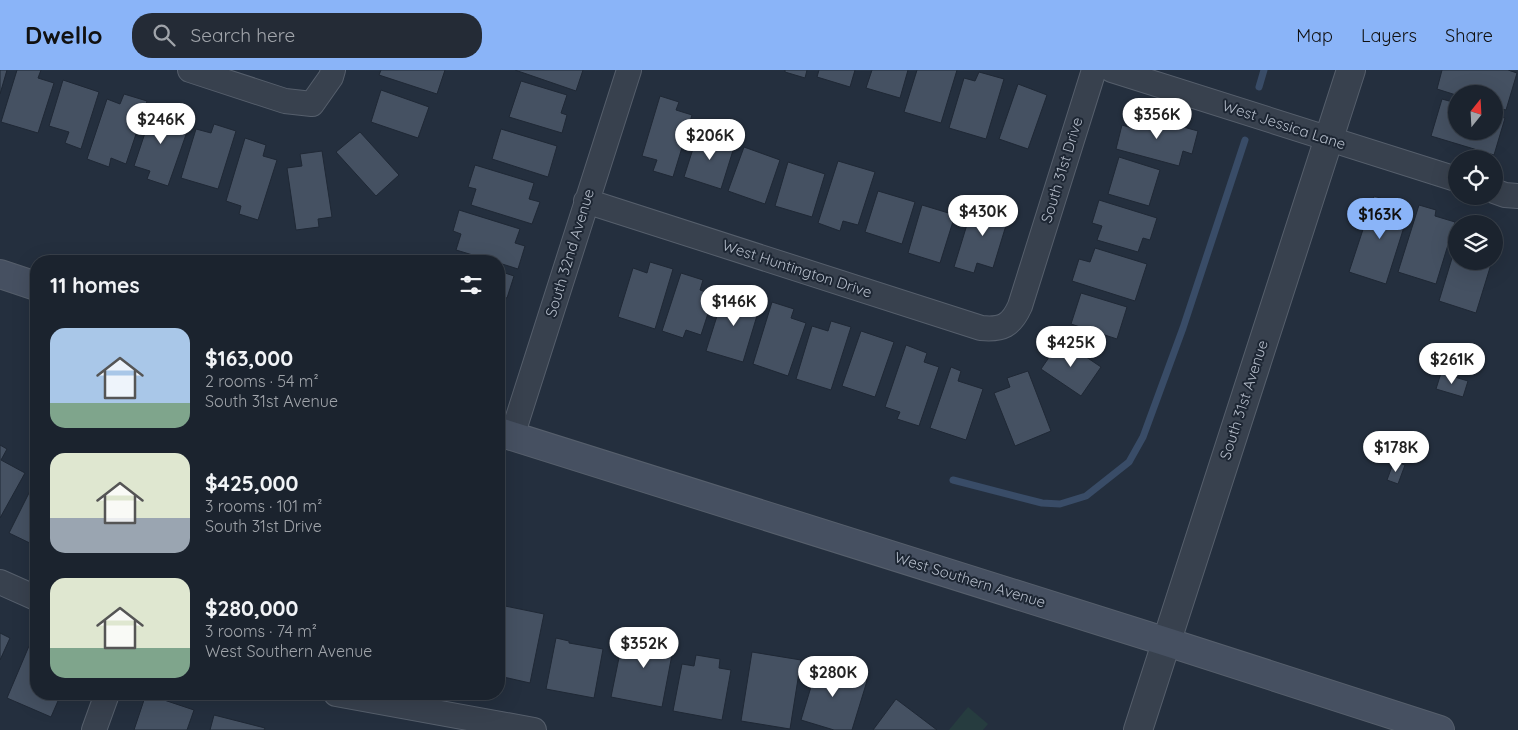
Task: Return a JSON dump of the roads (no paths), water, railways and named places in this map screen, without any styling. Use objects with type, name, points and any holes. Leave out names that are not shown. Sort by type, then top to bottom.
[{"type":"main road","points":[[0,274],[30,284]]},
{"type":"main road","name":"West Southern Avenue","points":[[505,434],[1167,642],[1440,730]]},
{"type":"street","points":[[190,70],[285,101],[312,104],[333,70]]},
{"type":"street","name":"South 32nd Avenue","points":[[505,434],[586,201],[629,70]]},
{"type":"street","name":"South 31st Drive","points":[[1008,324],[1015,317],[1020,306],[1094,70]]},
{"type":"street","name":"West Jessica Lane","points":[[1112,70],[1448,176]]},
{"type":"street","name":"South 31st Avenue","points":[[1138,730],[1351,70]]},
{"type":"street","points":[[1503,194],[1518,196]]},
{"type":"street","name":"West Huntington Drive","points":[[586,201],[981,328],[996,329],[1008,324]]},
{"type":"street","points":[[0,582],[30,595]]},
{"type":"street","points":[[94,730],[105,700]]},
{"type":"street","points":[[369,700],[534,730]]},
{"type":"waterway","points":[[1259,87],[1264,70]]},
{"type":"waterway","points":[[953,480],[1042,503],[1060,504],[1086,496],[1129,462],[1143,437],[1183,328],[1245,140]]}]
